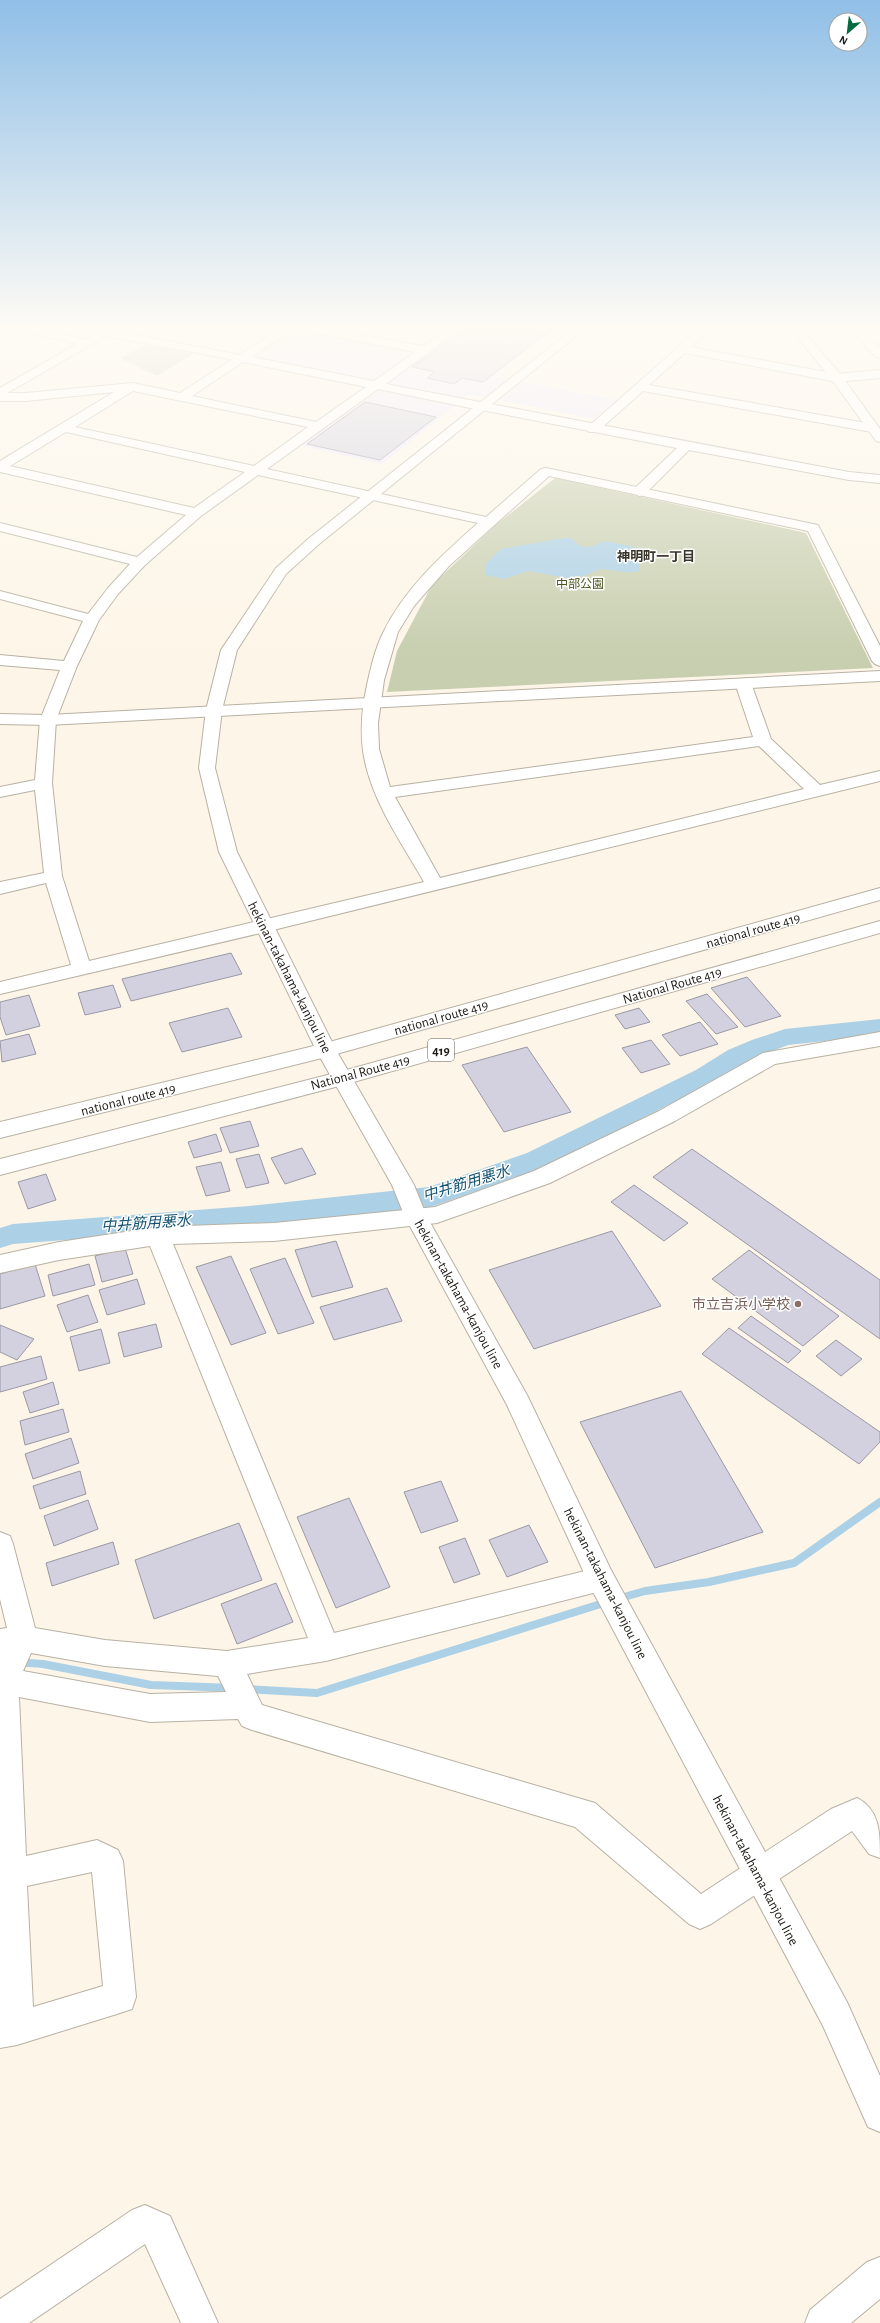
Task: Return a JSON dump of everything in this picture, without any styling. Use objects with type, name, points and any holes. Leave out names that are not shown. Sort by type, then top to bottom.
[{"type":"main road","points":[[0,468],[51,436]]},
{"type":"main road","points":[[104,436],[257,469],[490,522]]},
{"type":"main road","points":[[82,968],[53,876],[43,784],[48,720],[69,666],[92,619],[113,591],[140,562],[196,513],[304,436]]},
{"type":"main road","name":"hekinan-takahama-kanjou line","points":[[444,436],[372,496],[313,542],[281,571],[229,650],[214,710],[207,768],[228,852],[326,1050],[403,1185],[416,1217],[518,1402],[602,1581],[758,1874],[835,2014],[880,2114]]},
{"type":"main road","points":[[636,436],[848,476],[880,479]]},
{"type":"main road","points":[[639,492],[686,446]]},
{"type":"main road","points":[[0,468],[196,513]]},
{"type":"main road","points":[[435,885],[384,793],[371,749],[371,703],[385,646],[394,626],[425,582],[546,472],[813,528],[880,661]]},
{"type":"main road","points":[[0,528],[140,562]]},
{"type":"main road","points":[[0,595],[92,619]]},
{"type":"main road","points":[[0,660],[69,666]]},
{"type":"main road","points":[[0,719],[48,720],[214,710],[880,676]]},
{"type":"main road","points":[[743,683],[763,741],[816,791]]},
{"type":"main road","points":[[384,793],[763,741]]},
{"type":"main road","points":[[0,988],[265,926],[880,776]]},
{"type":"main road","points":[[0,792],[43,784]]},
{"type":"main road","points":[[0,888],[53,876]]},
{"type":"main road","name":"national route 419","points":[[0,1130],[326,1050],[880,894]]},
{"type":"main road","name":"National Route 419","points":[[0,1167],[343,1078],[880,927]]},
{"type":"main road","points":[[0,1264],[59,1251],[158,1236],[274,1232],[437,1215],[542,1177],[667,1116],[770,1058],[880,1039]]},
{"type":"main road","points":[[158,1236],[326,1648]]},
{"type":"main road","points":[[0,1544],[15,1641],[3,1679],[8,2030],[120,1997],[107,1861],[97,1855],[6,1876]]},
{"type":"main road","points":[[15,1641],[105,1653],[228,1666],[326,1648],[602,1581]]},
{"type":"main road","points":[[228,1666],[252,1716],[584,1814],[700,1913],[842,1820],[857,1813],[880,1842]]},
{"type":"main road","points":[[3,1679],[150,1708],[246,1704]]},
{"type":"main road","points":[[0,2322],[145,2223],[157,2229],[200,2323]]},
{"type":"main road","points":[[823,2323],[880,2275]]},
{"type":"shaded area","points":[[311,436],[416,436],[382,464],[299,445]]},
{"type":"green space","name":"中部公園","points":[[555,478],[806,533],[873,668],[387,692],[397,651],[432,585],[497,524]]},
{"type":"water","points":[[571,538],[580,546],[591,547],[604,541],[645,549],[637,558],[640,566],[638,572],[601,569],[586,575],[567,578],[528,571],[504,579],[486,575],[486,563],[501,549]]},
{"type":"building","points":[[317,436],[411,436],[380,460],[307,444]]},
{"type":"building","points":[[231,953],[242,974],[131,1001],[122,979]]},
{"type":"building","points":[[747,977],[781,1016],[745,1027],[711,988]]},
{"type":"building","points":[[113,985],[121,1007],[85,1015],[78,993]]},
{"type":"building","points":[[707,994],[738,1027],[716,1034],[686,1001]]},
{"type":"building","points":[[29,995],[40,1026],[6,1035],[0,1017],[0,1002]]},
{"type":"building","points":[[228,1008],[242,1037],[182,1052],[169,1023]]},
{"type":"building","points":[[639,1008],[650,1022],[625,1029],[615,1015]]},
{"type":"building","points":[[700,1022],[718,1044],[680,1056],[662,1035]]},
{"type":"building","points":[[29,1034],[36,1054],[2,1062],[0,1041]]},
{"type":"building","points":[[651,1040],[670,1064],[641,1073],[622,1048]]},
{"type":"building","points":[[527,1047],[571,1112],[504,1132],[462,1065]]},
{"type":"building","points":[[250,1121],[259,1146],[230,1153],[220,1128]]},
{"type":"building","points":[[216,1134],[222,1151],[194,1158],[188,1142]]},
{"type":"building","points":[[302,1148],[316,1174],[285,1184],[271,1158]]},
{"type":"building","points":[[692,1149],[880,1280],[880,1339],[653,1177]]},
{"type":"building","points":[[259,1154],[269,1183],[246,1188],[236,1159]]},
{"type":"building","points":[[221,1162],[230,1191],[206,1196],[196,1167]]},
{"type":"building","points":[[46,1174],[56,1200],[28,1209],[18,1182]]},
{"type":"building","points":[[634,1185],[688,1223],[664,1241],[611,1202]]},
{"type":"building","points":[[612,1231],[661,1306],[534,1349],[489,1270]]},
{"type":"building","points":[[336,1241],[353,1287],[312,1297],[295,1250]]},
{"type":"building","points":[[125,1248],[133,1274],[102,1282],[95,1256]]},
{"type":"building","points":[[749,1250],[839,1316],[803,1346],[712,1279]]},
{"type":"building","points":[[231,1256],[266,1333],[231,1345],[196,1267]]},
{"type":"building","points":[[285,1258],[314,1323],[278,1334],[250,1269]]},
{"type":"building","points":[[35,1264],[45,1296],[0,1309],[0,1274]]},
{"type":"building","points":[[89,1264],[95,1285],[53,1296],[48,1275]]},
{"type":"building","points":[[137,1279],[145,1304],[107,1315],[99,1290]]},
{"type":"building","points":[[387,1288],[402,1321],[334,1340],[320,1307]]},
{"type":"building","points":[[88,1295],[98,1322],[67,1332],[57,1305]]},
{"type":"building","points":[[751,1316],[801,1351],[788,1363],[738,1328]]},
{"type":"building","points":[[156,1324],[162,1347],[124,1357],[118,1333]]},
{"type":"building","points":[[0,1325],[34,1339],[17,1360],[0,1352]]},
{"type":"building","points":[[729,1328],[880,1432],[880,1442],[859,1464],[702,1354]]},
{"type":"building","points":[[101,1329],[110,1363],[79,1371],[70,1337]]},
{"type":"building","points":[[836,1340],[862,1359],[841,1376],[816,1356]]},
{"type":"building","points":[[41,1356],[47,1379],[0,1392],[0,1367]]},
{"type":"building","points":[[53,1382],[59,1404],[30,1413],[23,1392]]},
{"type":"building","points":[[681,1391],[763,1532],[655,1568],[580,1422]]},
{"type":"building","points":[[63,1409],[69,1432],[25,1445],[20,1421]]},
{"type":"building","points":[[71,1438],[79,1463],[33,1479],[25,1454]]},
{"type":"building","points":[[80,1471],[86,1494],[40,1509],[33,1486]]},
{"type":"building","points":[[441,1481],[458,1521],[421,1533],[404,1492]]},
{"type":"building","points":[[349,1498],[390,1587],[336,1608],[297,1517]]},
{"type":"building","points":[[88,1500],[98,1529],[54,1546],[44,1516]]},
{"type":"building","points":[[239,1523],[262,1580],[154,1619],[135,1560]]},
{"type":"building","points":[[529,1525],[548,1562],[507,1577],[489,1540]]},
{"type":"building","points":[[465,1538],[480,1574],[454,1583],[439,1547]]},
{"type":"building","points":[[113,1542],[119,1564],[52,1586],[46,1563]]},
{"type":"building","points":[[276,1583],[293,1622],[237,1644],[221,1604]]},
{"type":"waterway","name":"中井筋用悪水","points":[[0,1238],[13,1234],[249,1216],[431,1197],[536,1160],[705,1076],[737,1056],[761,1046],[785,1037],[880,1027]]},
{"type":"waterway","points":[[617,1599],[645,1591],[709,1582],[794,1563],[880,1502]]},
{"type":"waterway","points":[[246,1689],[317,1693],[607,1602]]},
{"type":"waterway","points":[[0,1661],[43,1664],[151,1685],[234,1688]]},
{"type":"place","name":"市立吉浜小学校","points":[[798,1304]]},
{"type":"district","name":"神明町一丁目","points":[[656,556]]}]
